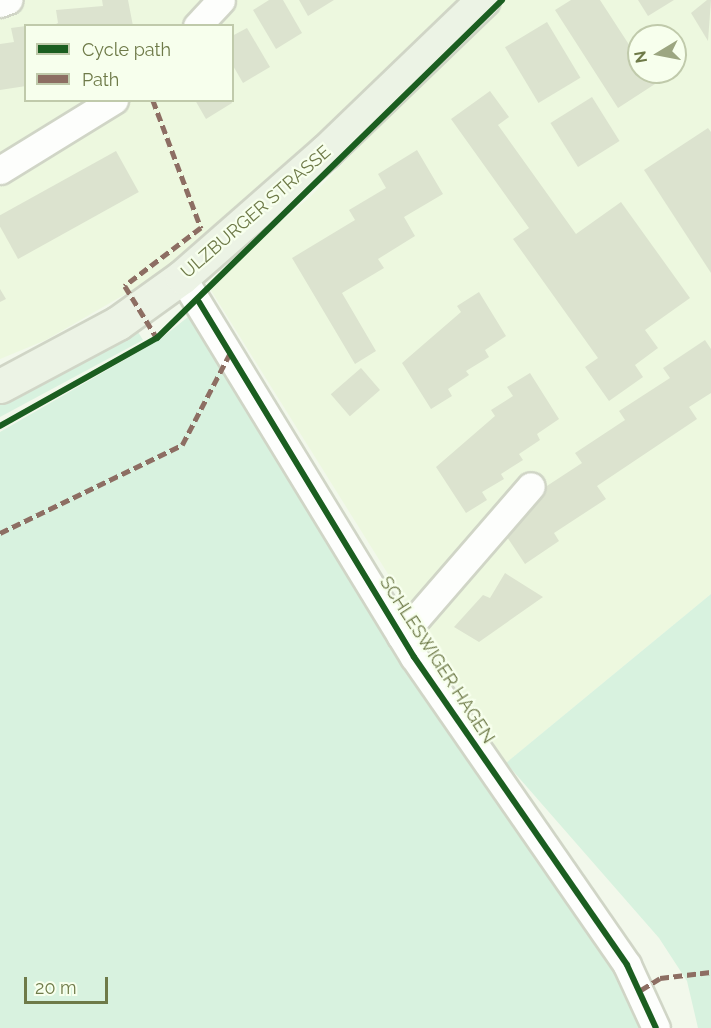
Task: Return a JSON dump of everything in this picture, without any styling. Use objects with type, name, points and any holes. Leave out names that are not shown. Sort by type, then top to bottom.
[{"type":"main road","name":"ULZBURGER STRASSE","points":[[0,386],[118,323],[182,277],[325,152],[483,0]]},
{"type":"street","points":[[0,3],[8,0]]},
{"type":"street","points":[[200,24],[221,0]]},
{"type":"street","points":[[0,170],[111,102]]},
{"type":"street","name":"SCHLESWIGER HAGEN","points":[[182,277],[401,636],[627,965],[656,1028]]},
{"type":"street","points":[[401,636],[531,486]]},
{"type":"shaded area","points":[[0,0],[465,0],[179,263],[46,340],[0,359]]},
{"type":"shaded area","points":[[504,0],[711,0],[711,594],[506,763],[207,284],[310,197]]},
{"type":"shaded area","points":[[198,309],[622,967],[651,1028],[0,1028],[0,432],[159,340]]},
{"type":"shaded area","points":[[138,332],[143,340],[0,417],[0,400]]},
{"type":"shaded area","points":[[711,594],[711,1028],[698,1028],[687,981],[659,938],[506,763]]},
{"type":"building","points":[[102,0],[128,0],[133,24],[56,24],[58,23],[56,10],[103,6]]},
{"type":"building","points":[[269,0],[283,0],[302,33],[276,49],[253,10]]},
{"type":"building","points":[[299,0],[334,0],[308,16]]},
{"type":"building","points":[[571,0],[600,0],[627,42],[627,84],[655,84],[618,108],[555,10]]},
{"type":"building","points":[[638,0],[674,0],[648,16]]},
{"type":"building","points":[[707,0],[711,0],[708,41],[691,13]]},
{"type":"building","points":[[547,22],[580,78],[538,103],[505,47]]},
{"type":"building","points":[[24,26],[24,86],[0,90],[0,44],[14,42],[11,28]]},
{"type":"building","points":[[247,28],[270,67],[243,83],[234,67],[234,35]]},
{"type":"building","points":[[490,91],[509,117],[498,125],[576,234],[621,202],[690,298],[645,330],[658,348],[635,365],[643,377],[609,401],[585,367],[598,358],[513,239],[529,228],[451,119]]},
{"type":"building","points":[[592,97],[620,141],[578,167],[550,123]]},
{"type":"building","points":[[196,102],[232,102],[232,103],[206,119]]},
{"type":"building","points":[[708,128],[711,132],[711,273],[644,170]]},
{"type":"building","points":[[417,150],[443,194],[404,217],[415,236],[378,259],[384,268],[342,293],[376,351],[355,364],[292,258],[355,220],[349,210],[386,188],[378,174]]},
{"type":"building","points":[[116,151],[139,192],[18,259],[0,226],[0,215]]},
{"type":"building","points":[[0,289],[6,299],[0,302]]},
{"type":"building","points":[[479,292],[506,336],[485,350],[489,357],[466,371],[469,375],[448,389],[452,396],[431,409],[402,363],[461,312],[457,306]]},
{"type":"building","points":[[705,340],[711,349],[711,393],[689,407],[697,419],[597,486],[606,499],[554,533],[559,541],[525,564],[501,528],[535,505],[530,497],[582,463],[575,453],[625,420],[619,411],[670,378],[663,368]]},
{"type":"building","points":[[361,368],[380,390],[350,416],[331,394]]},
{"type":"building","points":[[530,373],[559,419],[537,434],[540,440],[519,454],[523,460],[501,474],[504,479],[482,492],[487,500],[466,513],[436,467],[495,416],[491,410],[513,396],[507,387]]},
{"type":"building","points":[[505,573],[543,597],[479,642],[454,627],[483,595],[490,598]]},
{"type":"marked path","points":[[154,102],[201,228],[125,286],[157,338]]},
{"type":"marked path","points":[[0,533],[182,445],[230,353]]},
{"type":"marked path","points":[[641,990],[660,978],[711,972]]},
{"type":"cycle path","points":[[0,426],[157,338],[502,0]]},
{"type":"cycle path","points":[[199,302],[414,657],[627,965],[656,1028]]}]
